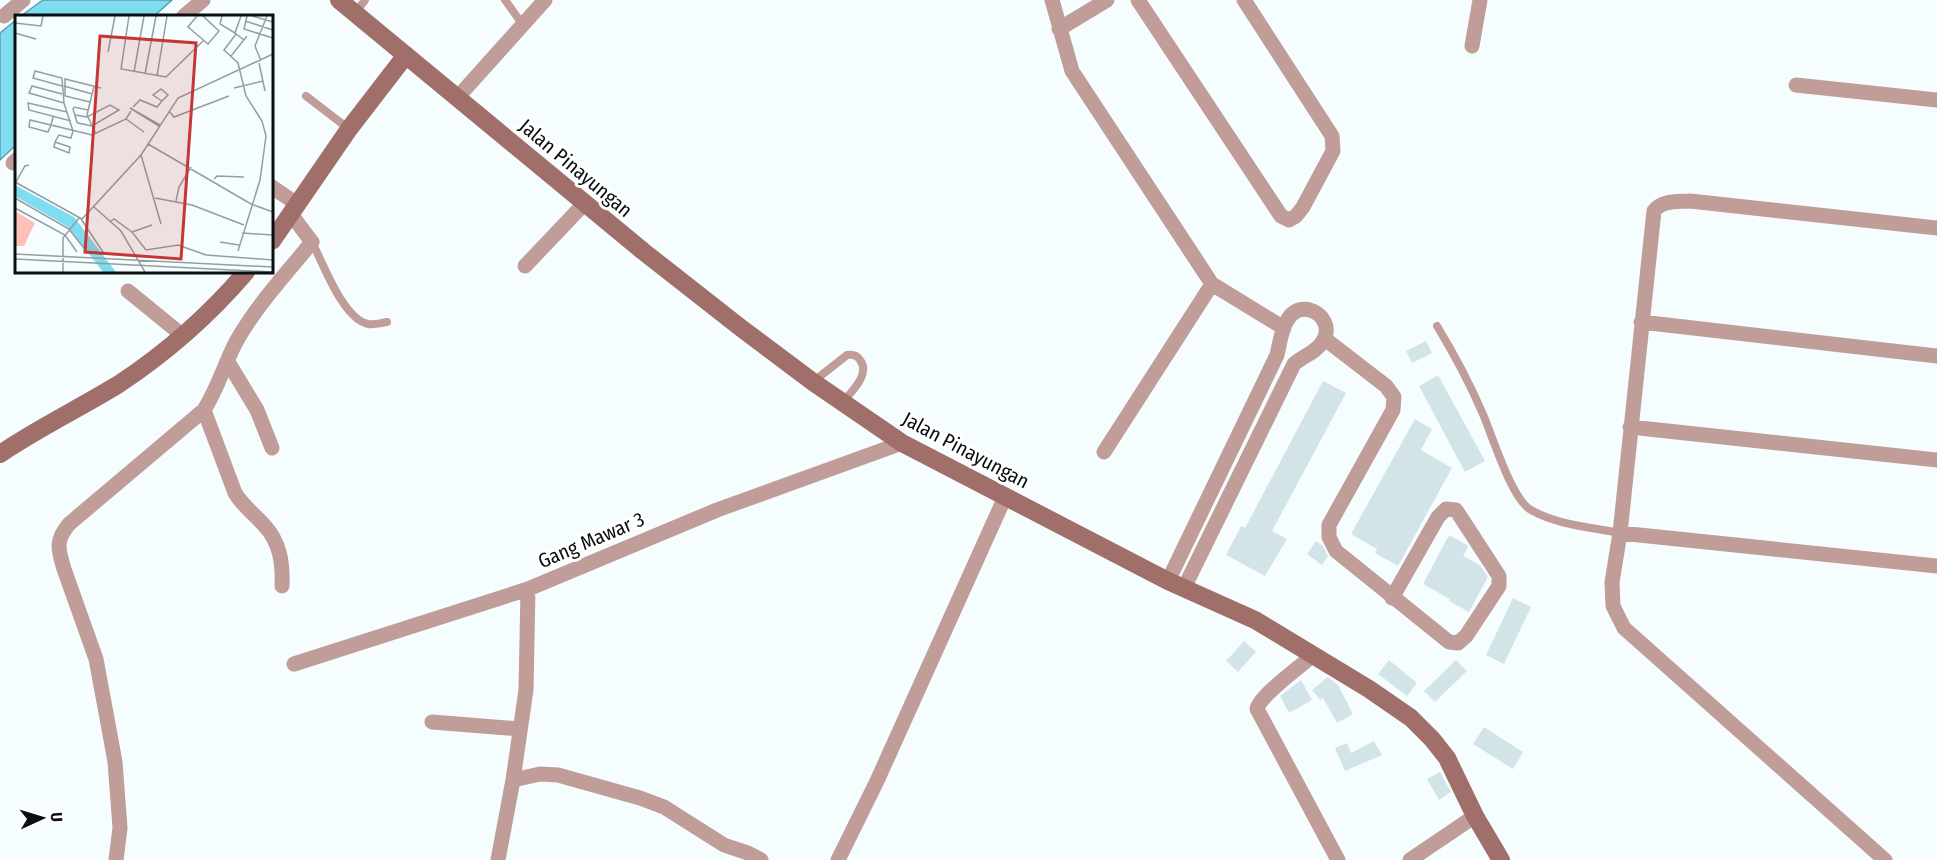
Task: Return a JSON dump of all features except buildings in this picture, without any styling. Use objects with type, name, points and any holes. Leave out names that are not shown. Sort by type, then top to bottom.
[{"type":"main road","name":"Jalan Pinayungan","points":[[339,0],[360,7],[406,55],[457,98],[584,204],[741,328],[813,382],[902,443],[1176,585],[1255,620],[1368,688],[1410,718],[1447,758],[1475,816],[1501,860]]},
{"type":"main road","points":[[273,240],[349,129],[406,55]]},
{"type":"main road","points":[[0,454],[149,363],[213,308],[245,273]]},
{"type":"street","points":[[4,16],[23,0]]},
{"type":"street","points":[[185,15],[204,0]]},
{"type":"street","points":[[457,98],[546,0]]},
{"type":"street","points":[[1052,0],[1072,71],[1212,284],[1284,328]]},
{"type":"street","points":[[1059,29],[1107,0]]},
{"type":"street","points":[[1138,0],[1281,216],[1289,220],[1296,216],[1303,207],[1333,151],[1332,136],[1244,0]]},
{"type":"street","points":[[1472,46],[1480,0]]},
{"type":"street","points":[[1796,85],[1937,100]]},
{"type":"street","points":[[116,860],[120,828],[115,762],[109,729],[96,659],[59,554],[58,542],[69,524],[204,410],[215,393],[235,344],[252,316],[312,242],[294,208],[273,188]]},
{"type":"street","points":[[1885,860],[1624,628],[1617,616],[1612,582],[1620,533],[1641,322],[1656,208],[1665,203],[1690,201],[1937,228]]},
{"type":"street","points":[[525,266],[584,204]]},
{"type":"street","points":[[1104,452],[1212,284]]},
{"type":"street","points":[[128,291],[182,335]]},
{"type":"street","points":[[1307,309],[1317,312],[1324,319],[1327,329],[1325,339],[1319,347],[1294,364],[1176,585],[1272,365],[1289,317],[1296,311],[1307,309]]},
{"type":"street","points":[[1641,322],[1937,356]]},
{"type":"street","points":[[1325,339],[1386,386],[1394,396],[1393,410],[1329,525],[1329,537],[1336,551],[1392,598],[1449,642],[1458,643],[1466,636],[1499,586],[1499,576],[1456,510],[1446,509],[1438,518],[1392,598]]},
{"type":"street","points":[[228,362],[257,410],[272,448]]},
{"type":"street","points":[[1272,365],[1288,374]]},
{"type":"street","points":[[204,410],[235,493],[241,504],[265,526],[280,552],[283,568],[282,586]]},
{"type":"street","points":[[1630,427],[1937,460]]},
{"type":"street","name":"Gang Mawar 3","points":[[294,664],[528,589],[717,510],[902,443]]},
{"type":"street","points":[[838,860],[877,781],[1005,497]]},
{"type":"street","points":[[1620,533],[1937,566]]},
{"type":"street","points":[[498,860],[526,690],[528,589]]},
{"type":"street","points":[[1312,656],[1258,703],[1257,709],[1338,860]]},
{"type":"street","points":[[432,722],[520,729]]},
{"type":"street","points":[[513,780],[540,774],[558,775],[640,798],[664,807],[724,845],[761,860]]},
{"type":"street","points":[[1410,860],[1475,816]]},
{"type":"lane","points":[[505,0],[523,24]]},
{"type":"lane","points":[[306,96],[349,129]]},
{"type":"lane","points":[[312,242],[344,304],[355,316],[369,324],[387,322]]},
{"type":"lane","points":[[1437,326],[1456,356],[1478,402],[1513,488],[1528,509],[1552,520],[1620,533]]},
{"type":"lane","points":[[813,382],[848,355],[854,354],[860,358],[863,374],[843,402]]},
{"type":"water","points":[[43,0],[172,0],[155,15],[22,15]]},
{"type":"water","points":[[15,21],[15,146],[0,160],[0,33]]}]
